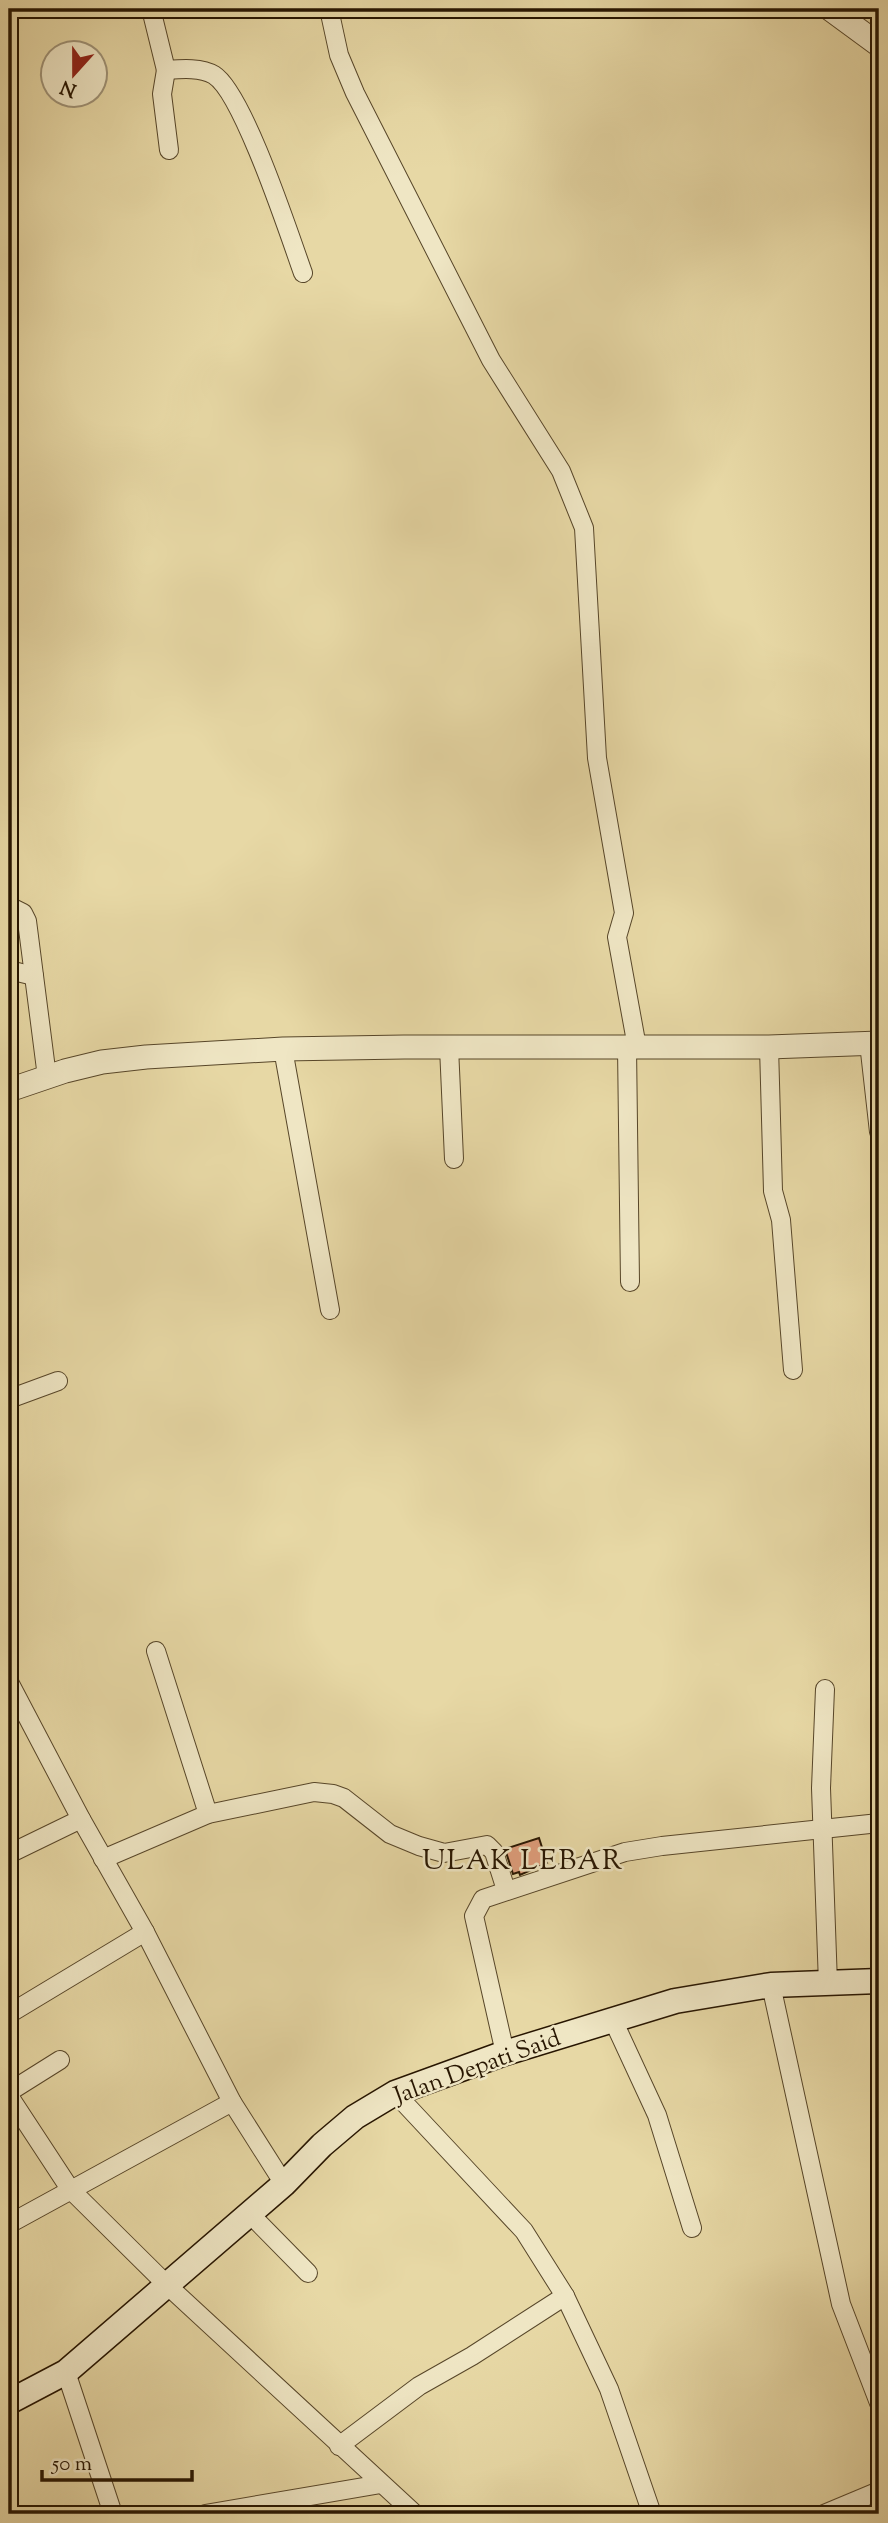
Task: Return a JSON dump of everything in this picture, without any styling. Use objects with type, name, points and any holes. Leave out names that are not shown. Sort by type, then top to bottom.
[{"type":"main road","name":"Jalan Depati Said","points":[[9,2402],[66,2372],[284,2184],[322,2145],[347,2124],[395,2093],[505,2053],[675,2001],[771,1985],[879,1981]]},
{"type":"street","points":[[151,9],[166,70],[162,94],[169,150]]},
{"type":"street","points":[[329,9],[339,55],[355,93],[491,360],[561,471],[584,528],[597,758],[624,913],[617,937],[632,1047],[630,1282]]},
{"type":"street","points":[[830,9],[879,45]]},
{"type":"street","points":[[166,70],[212,73],[227,89],[252,137],[303,272]]},
{"type":"street","points":[[9,906],[23,913],[27,921],[47,1077]]},
{"type":"street","points":[[9,970],[34,976]]},
{"type":"street","points":[[9,1090],[47,1077],[124,1059],[283,1049],[769,1047],[874,1043],[879,1132]]},
{"type":"street","points":[[449,1047],[454,1159]]},
{"type":"street","points":[[769,1047],[773,1191],[781,1220],[793,1370]]},
{"type":"street","points":[[283,1049],[330,1310]]},
{"type":"street","points":[[9,1399],[58,1381]]},
{"type":"street","points":[[156,1651],[208,1815]]},
{"type":"street","points":[[9,1682],[81,1819],[145,1932],[232,2102],[284,2184]]},
{"type":"street","points":[[825,1689],[821,1788],[828,1984]]},
{"type":"street","points":[[103,1858],[208,1815],[314,1792],[344,1798],[390,1834],[419,1846],[444,1853],[487,1845],[494,1852],[506,1890]]},
{"type":"street","points":[[9,1854],[81,1819]]},
{"type":"street","points":[[505,2053],[474,1916],[483,1899],[625,1852],[879,1823]]},
{"type":"street","points":[[9,2014],[145,1932]]},
{"type":"street","points":[[771,1985],[841,2304],[879,2403]]},
{"type":"street","points":[[612,2020],[657,2115],[692,2228]]},
{"type":"street","points":[[61,2060],[9,2094],[70,2189],[167,2286],[415,2514]]},
{"type":"street","points":[[395,2093],[524,2231],[565,2296],[609,2389],[652,2514]]},
{"type":"street","points":[[9,2224],[232,2102]]},
{"type":"street","points":[[250,2214],[308,2273]]},
{"type":"street","points":[[339,2446],[419,2386],[565,2296]]},
{"type":"street","points":[[66,2372],[113,2514]]},
{"type":"street","points":[[205,2514],[382,2484]]},
{"type":"street","points":[[824,2514],[844,2510],[879,2491]]},
{"type":"building","points":[[539,1838],[547,1863],[520,1875],[519,1872],[513,1874],[505,1849]]},
{"type":"district","name":"ULAK LEBAR","points":[[523,1859]]}]
